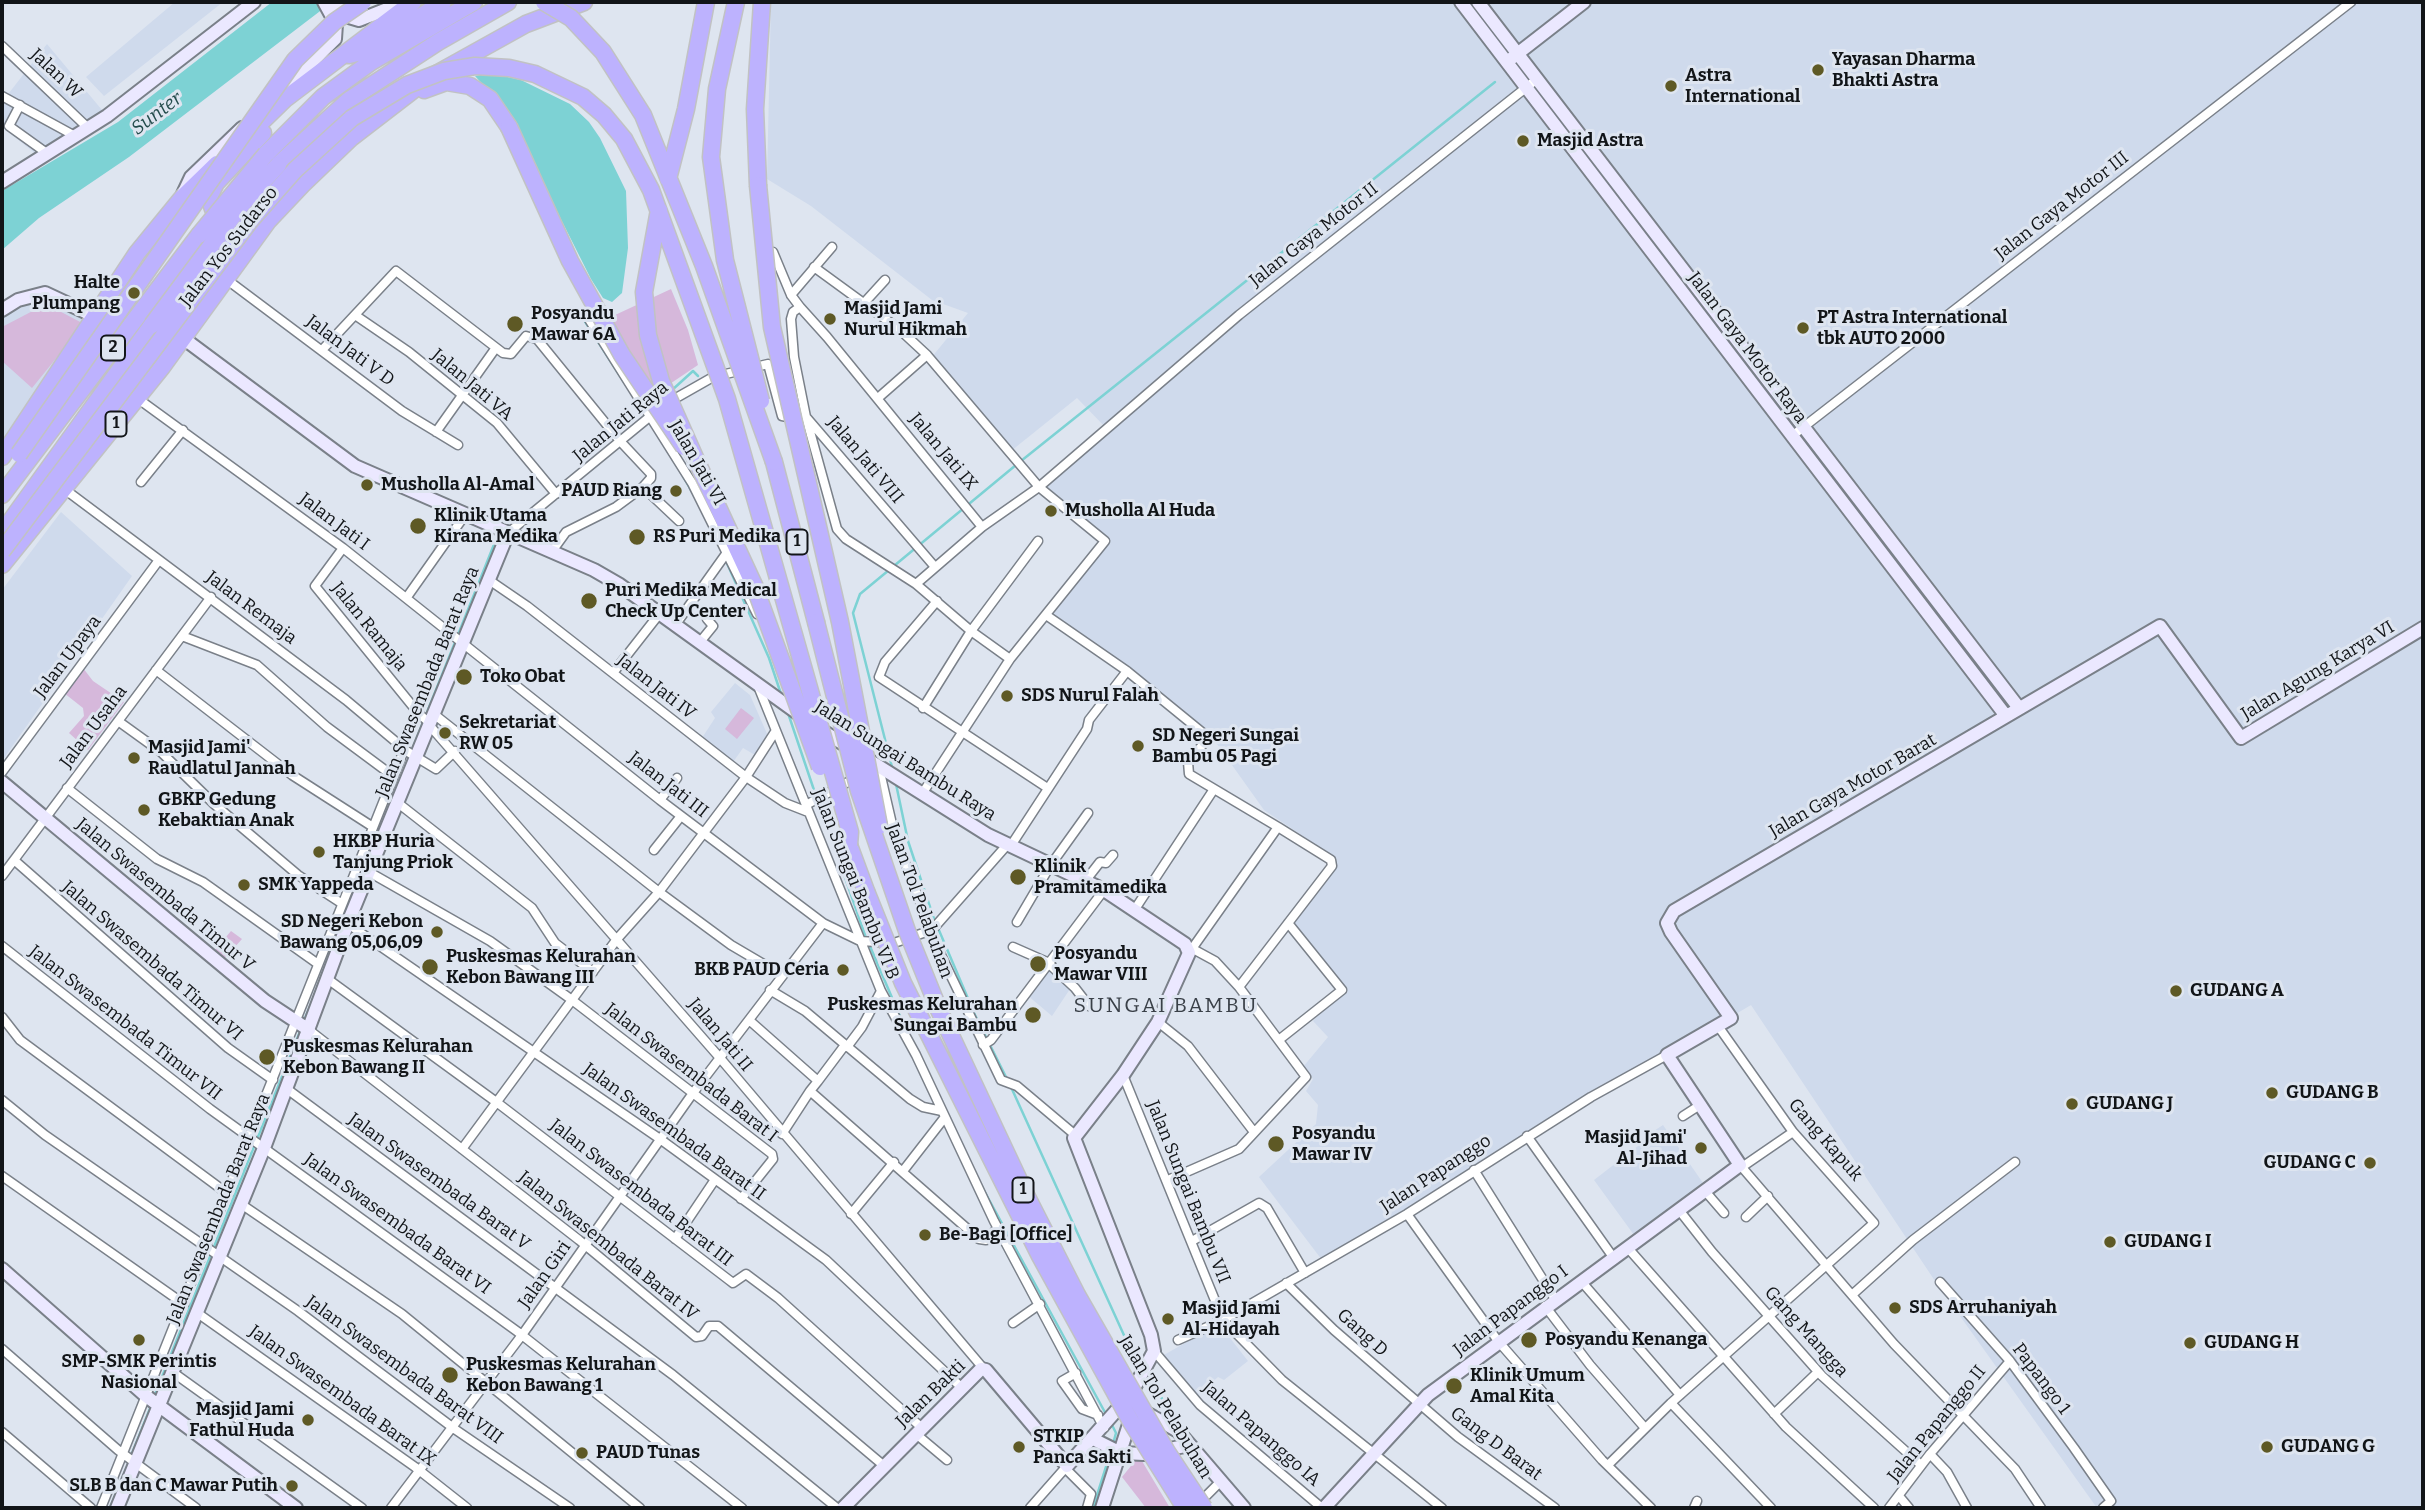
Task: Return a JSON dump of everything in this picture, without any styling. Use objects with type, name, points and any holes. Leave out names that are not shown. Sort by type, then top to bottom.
[{"type":"highway","points":[[2,480],[295,60],[334,22],[363,2]]},
{"type":"highway","points":[[2,457],[137,253],[182,198],[294,94],[413,2]]},
{"type":"highway","points":[[343,56],[369,50],[443,2]]},
{"type":"highway","name":"2","points":[[2,533],[272,159],[323,97],[371,62],[474,2]]},
{"type":"highway","name":"2","points":[[2,495],[222,204],[272,159],[349,100],[438,42],[508,2]]},
{"type":"highway","points":[[544,2],[571,18],[603,52],[643,115],[699,253],[774,462]]},
{"type":"highway","name":"Jalan Yos Sudarso","points":[[2,565],[183,338],[268,221],[351,138],[429,78],[526,24],[584,2]]},
{"type":"highway","points":[[706,2],[686,109],[652,236],[645,292],[645,312],[652,356],[763,606],[849,845]]},
{"type":"highway","points":[[736,2],[717,89],[711,157],[725,260],[774,462]]},
{"type":"highway","points":[[762,2],[756,76],[756,140],[772,327],[854,688],[882,852]]},
{"type":"highway","points":[[2,551],[250,221],[295,170],[342,127],[407,85],[444,71],[475,66],[509,68],[535,74],[583,97],[604,115],[624,139],[651,190],[730,412],[850,832],[849,845]]},
{"type":"highway","points":[[257,236],[265,233],[368,133],[419,93],[439,82],[460,83],[479,91],[490,99],[509,127],[570,261],[622,355],[675,437],[697,462]]},
{"type":"highway","points":[[268,221],[245,226],[229,223],[216,214],[209,197],[216,183],[283,111],[294,94]]},
{"type":"highway","points":[[157,231],[177,223],[204,232],[217,248],[226,279]]},
{"type":"highway","name":"Jalan Tol Pelabuhan","points":[[774,462],[851,763],[907,931],[939,1010],[1024,1194],[1115,1364],[1204,1508]]},
{"type":"highway","name":"Jalan Tol Pelabuhan","points":[[849,845],[903,983],[1034,1244],[1130,1420],[1185,1508]]},
{"type":"street","points":[[2,182],[107,116],[254,2]]},
{"type":"street","points":[[324,2],[359,20],[405,2]]},
{"type":"street","name":"Jalan Gaya Motor Raya","points":[[1461,2],[2007,716]]},
{"type":"street","name":"Jalan Gaya Motor Raya","points":[[1478,2],[2020,708]]},
{"type":"street","points":[[1507,62],[1584,2]]},
{"type":"street","name":"Jalan Gaya Motor III","points":[[1793,436],[2351,2]]},
{"type":"street","points":[[182,198],[187,183],[202,164],[330,47],[336,30],[335,7]]},
{"type":"street","name":"Jalan W","points":[[2,46],[87,127]]},
{"type":"street","name":"Jalan Gaya Motor II","points":[[1039,487],[1239,315],[1537,79]]},
{"type":"street","points":[[2,96],[75,136]]},
{"type":"street","points":[[20,105],[9,126],[48,153]]},
{"type":"street","points":[[1592,174],[1603,166]]},
{"type":"street","points":[[791,295],[832,247]]},
{"type":"street","name":"Jalan Jati IX","points":[[773,252],[791,295],[800,307],[962,499],[982,527]]},
{"type":"street","points":[[814,267],[928,355],[1039,487],[1105,541],[1010,659],[922,794]]},
{"type":"street","points":[[323,349],[392,272],[400,273],[495,349],[511,354],[526,336],[537,339],[618,439],[651,474],[643,487],[616,507],[566,532],[553,550]]},
{"type":"street","name":"Jalan Jati V D","points":[[226,279],[323,349],[402,411],[458,445]]},
{"type":"street","points":[[864,303],[885,280]]},
{"type":"street","points":[[2,310],[18,300],[45,293],[94,316]]},
{"type":"street","name":"Jalan Jati VIII","points":[[800,307],[791,319],[794,357],[806,417],[935,567]]},
{"type":"street","name":"Jalan Jati VA","points":[[355,315],[409,352],[497,423],[554,491]]},
{"type":"street","name":"Jalan Jati VI","points":[[587,316],[692,482],[776,657],[790,709]]},
{"type":"street","name":"Jalan Sungai Bambu Raya","points":[[183,338],[355,466],[465,515],[553,550],[611,580],[676,624],[790,709],[886,772],[1008,846],[1104,890],[1185,944],[1191,951]]},
{"type":"street","points":[[436,432],[495,349]]},
{"type":"street","points":[[878,398],[928,355]]},
{"type":"street","name":"Jalan Jati Raya","points":[[504,531],[647,414],[680,393],[713,377],[794,357]]},
{"type":"street","points":[[768,364],[782,416],[806,417],[837,529],[846,539],[916,584],[971,631],[1010,659]]},
{"type":"street","name":"Jalan Jati I","points":[[136,398],[343,548],[462,643]]},
{"type":"street","points":[[141,482],[183,430]]},
{"type":"street","points":[[643,487],[678,521]]},
{"type":"street","points":[[916,584],[982,527],[1039,487]]},
{"type":"street","name":"Jalan Remaja","points":[[63,488],[346,700],[411,754]]},
{"type":"street","points":[[1846,506],[1858,497]]},
{"type":"street","points":[[407,597],[465,515]]},
{"type":"street","name":"Jalan Swasembada Barat Raya","points":[[117,1508],[129,1459],[152,1401],[171,1371],[241,1205],[287,1090],[302,1026],[329,980],[348,925],[398,803],[411,754],[431,722],[489,580],[504,531]]},
{"type":"street","points":[[923,708],[971,631],[1038,541]]},
{"type":"street","name":"Jalan Ramaja","points":[[343,548],[314,584],[419,715],[431,722]]},
{"type":"street","points":[[676,624],[726,555]]},
{"type":"street","name":"Jalan Upaya","points":[[2,772],[159,560]]},
{"type":"street","name":"Jalan Jati IV","points":[[489,580],[746,777],[785,803],[813,804]]},
{"type":"street","name":"Jalan Usaha","points":[[2,876],[211,597]]},
{"type":"street","points":[[937,601],[885,662],[879,677],[1046,787]]},
{"type":"street","points":[[612,673],[660,613]]},
{"type":"street","points":[[1046,615],[1127,671],[1203,733],[1205,742],[1188,762],[1187,772],[1332,863],[1331,869],[1239,987]]},
{"type":"street","points":[[700,642],[713,626],[707,620]]},
{"type":"street","name":"Jalan Gaya Motor Barat","points":[[1731,1018],[1671,932],[1667,923],[1674,911],[2160,626]]},
{"type":"street","name":"Jalan Agung Karya VI","points":[[2160,626],[2241,738],[2423,628]]},
{"type":"street","points":[[182,636],[257,665],[327,727],[393,776]]},
{"type":"street","name":"Jalan Jati III","points":[[462,643],[660,800],[823,923],[866,941]]},
{"type":"street","points":[[156,670],[292,775],[373,827]]},
{"type":"street","points":[[866,941],[894,943],[932,929],[1008,846],[1087,729],[1088,720],[1127,671]]},
{"type":"street","name":"Jalan Sungai Bambu VI B","points":[[757,685],[775,732],[813,804],[866,941],[881,991],[998,1228],[1076,1373],[1106,1420]]},
{"type":"street","points":[[118,721],[160,752],[214,804],[298,875],[341,903]]},
{"type":"street","points":[[431,722],[731,945],[782,975]]},
{"type":"street","name":"Jalan Jati II","points":[[431,722],[983,1368]]},
{"type":"street","points":[[462,1149],[499,1104],[617,939],[659,892],[746,777],[775,732]]},
{"type":"street","points":[[152,1401],[184,1304],[273,1080],[302,1026],[318,964],[393,776],[411,754],[436,769],[455,751]]},
{"type":"street","points":[[813,804],[886,772],[895,837],[932,929],[1001,1080],[1017,1086],[1074,1134]]},
{"type":"street","points":[[660,800],[677,778]]},
{"type":"street","name":"Jalan Swasembada Timur V","points":[[2,782],[265,1001],[302,1026]]},
{"type":"street","points":[[67,788],[157,859],[211,886],[318,964]]},
{"type":"street","points":[[1135,909],[1214,789]]},
{"type":"street","points":[[398,803],[532,908],[555,943],[593,972]]},
{"type":"street","points":[[1017,922],[1050,866],[1088,813]]},
{"type":"street","points":[[654,850],[681,816]]},
{"type":"street","points":[[1030,1508],[1094,1439],[1106,1420],[1131,1394],[1154,1350],[1151,1335],[1075,1147],[1074,1134],[1123,1075],[1158,1022],[1191,951],[1278,827]]},
{"type":"street","points":[[1086,880],[1100,862],[1106,863],[1113,855]]},
{"type":"street","name":"Jalan Swasembada Timur VI","points":[[14,860],[228,1048],[273,1080]]},
{"type":"street","name":"Jalan Swasembada Barat I","points":[[369,872],[490,942],[572,1000],[772,1154],[773,1159],[741,1199]]},
{"type":"street","points":[[986,1043],[1104,890]]},
{"type":"street","name":"Jalan Giri","points":[[391,1508],[522,1335],[693,1093],[823,923]]},
{"type":"street","points":[[1280,1039],[1342,986],[1289,923]]},
{"type":"street","name":"Jalan Swasembada Barat II","points":[[348,925],[660,1139],[714,1181],[826,1260],[962,1388]]},
{"type":"street","name":"Jalan Swasembada Timur VII","points":[[2,946],[263,1147]]},
{"type":"street","points":[[1013,947],[1047,962],[1075,988],[1089,1006]]},
{"type":"street","points":[[1168,1180],[1233,1152],[1306,1077],[1239,987],[1215,961],[1191,951]]},
{"type":"street","name":"Jalan Swasembada Barat III","points":[[329,980],[499,1104],[733,1283],[746,1274],[778,1298],[919,1431]]},
{"type":"street","points":[[770,990],[804,1011],[910,1099],[944,1114],[903,1171]]},
{"type":"street","points":[[782,1134],[810,1091],[862,1027],[881,991]]},
{"type":"street","points":[[2,1017],[20,1040],[228,1194]]},
{"type":"street","name":"Jalan Papanggo","points":[[1178,1340],[1223,1320],[1407,1214],[1527,1136],[1731,1018]]},
{"type":"street","points":[[749,1020],[818,1081]]},
{"type":"street","points":[[1158,1022],[1188,1046],[1254,1132]]},
{"type":"street","name":"Jalan Swasembada Barat IV","points":[[302,1026],[585,1245],[696,1337],[702,1336],[709,1326],[718,1326],[883,1465]]},
{"type":"street","name":"Gang Kapuk","points":[[1718,1026],[1793,1132],[1874,1221],[1829,1265]]},
{"type":"street","points":[[1667,1055],[1741,1166],[1829,1265],[1872,1320],[2015,1469],[2041,1508]]},
{"type":"street","name":"Jalan Sungai Bambu VII","points":[[1123,1075],[1223,1320]]},
{"type":"street","name":"Jalan Swasembada Barat V","points":[[287,1090],[725,1414],[837,1508]]},
{"type":"street","points":[[810,1091],[979,1239],[986,1240],[998,1228]]},
{"type":"street","name":"Jalan Swasembada Barat VIII","points":[[2,1100],[44,1135],[570,1508]]},
{"type":"street","points":[[1683,1116],[1700,1105]]},
{"type":"street","points":[[1741,1166],[1793,1132]]},
{"type":"street","points":[[1527,1136],[1613,1257]]},
{"type":"street","name":"Jalan Swasembada Barat VI","points":[[263,1147],[522,1335],[742,1508]]},
{"type":"street","points":[[850,1214],[894,1162]]},
{"type":"street","points":[[1853,1294],[1913,1240],[2015,1162]]},
{"type":"street","name":"Jalan Papanggo I","points":[[1323,1508],[1419,1404],[1498,1341],[1741,1166]]},
{"type":"street","points":[[1474,1170],[1550,1303],[1590,1365],[1645,1428]]},
{"type":"street","points":[[2,1176],[184,1304]]},
{"type":"street","points":[[675,1239],[714,1181]]},
{"type":"street","points":[[1705,1191],[1724,1213]]},
{"type":"street","points":[[1746,1217],[1768,1196]]},
{"type":"street","points":[[1192,1241],[1259,1203],[1267,1208],[1305,1273]]},
{"type":"street","points":[[241,1205],[402,1314],[640,1508]]},
{"type":"street","name":"Gang Mangga","points":[[1679,1210],[1712,1252],[1818,1372],[1921,1465]]},
{"type":"street","points":[[1407,1214],[1498,1341],[1608,1465],[1651,1508]]},
{"type":"street","points":[[1627,1247],[1774,1414],[1874,1508]]},
{"type":"street","points":[[1608,1465],[1671,1403],[1829,1265]]},
{"type":"street","points":[[2,1269],[152,1401],[295,1508]]},
{"type":"street","points":[[1581,1281],[1680,1395]]},
{"type":"street","name":"Papango 1","points":[[1940,1282],[2010,1361],[2111,1501],[2103,1508]]},
{"type":"street","name":"Gang D","points":[[1286,1283],[1334,1330],[1419,1404]]},
{"type":"street","points":[[1013,1323],[1040,1304]]},
{"type":"street","name":"Jalan Swasembada Barat IX","points":[[196,1312],[467,1508]]},
{"type":"street","points":[[1223,1320],[1282,1380],[1442,1508]]},
{"type":"street","points":[[2,1349],[129,1459],[196,1508]]},
{"type":"street","name":"Jalan Papanggo IA","points":[[1154,1350],[1200,1405],[1323,1508]]},
{"type":"street","name":"Jalan Papanggo II","points":[[1889,1508],[1930,1454],[2010,1361]]},
{"type":"street","name":"Jalan Bakti","points":[[843,1508],[883,1465],[983,1368],[1066,1467]]},
{"type":"street","points":[[171,1371],[362,1508]]},
{"type":"street","points":[[1774,1414],[1818,1372]]},
{"type":"street","points":[[1076,1373],[1062,1381],[1082,1409],[1106,1420]]},
{"type":"street","points":[[1102,1508],[1119,1444],[1134,1408],[1131,1394]]},
{"type":"street","points":[[1671,1403],[1771,1508]]},
{"type":"street","name":"Gang D Barat","points":[[1419,1404],[1458,1437],[1555,1508]]},
{"type":"street","points":[[1134,1408],[1163,1420],[1190,1445],[1244,1508]]},
{"type":"street","points":[[919,1431],[947,1460]]},
{"type":"street","points":[[2,1432],[91,1508]]},
{"type":"street","points":[[1094,1439],[1119,1444],[1144,1454],[1190,1445]]},
{"type":"street","points":[[1930,1454],[1947,1472],[1967,1508]]},
{"type":"street","points":[[101,1508],[129,1459]]},
{"type":"street","points":[[1066,1467],[1091,1494],[1087,1508]]},
{"type":"street","points":[[1194,1508],[1221,1480]]},
{"type":"street","points":[[1899,1496],[1909,1508]]},
{"type":"shaded area","points":[[175,2],[223,2],[104,96],[86,77]]},
{"type":"shaded area","name":"Astra International","points":[[771,2],[2423,2],[2423,1508],[2097,1508],[1935,1281],[1751,1005],[1322,1260],[1259,1177],[1316,1124],[1318,1105],[1306,1091],[1313,1079],[1303,1067],[1328,1037],[1313,1021],[1345,985],[1287,930],[1337,859],[1264,810],[1207,730],[1046,617],[1105,541],[1041,485],[1108,430],[1077,398],[1011,451],[931,358],[968,313],[932,300],[811,206],[767,179]]},
{"type":"shaded area","points":[[47,44],[107,116],[41,158],[2,127],[2,102]]},
{"type":"shaded area","points":[[671,289],[688,330],[698,365],[643,402],[600,322]]},
{"type":"shaded area","points":[[45,297],[95,321],[2,446],[2,316]]},
{"type":"shaded area","points":[[46,304],[84,324],[32,388],[2,361],[2,327]]},
{"type":"shaded area","points":[[61,512],[132,576],[2,761],[2,590]]},
{"type":"shaded area","points":[[83,668],[93,681],[124,702],[88,750],[69,733],[84,716],[83,708],[64,693]]},
{"type":"shaded area","points":[[735,683],[750,695],[768,736],[755,755],[743,748],[731,765],[700,741],[715,718],[711,712]]},
{"type":"shaded area","points":[[741,708],[754,718],[737,739],[725,729]]},
{"type":"shaded area","points":[[231,931],[242,939],[225,958],[215,950]]},
{"type":"shaded area","points":[[1050,967],[1072,986],[1052,1016],[1027,995]]},
{"type":"shaded area","points":[[1663,1125],[1703,1183],[1634,1235],[1594,1180],[1638,1146],[1637,1142]]},
{"type":"shaded area","points":[[1219,1324],[1248,1361],[1224,1380],[1218,1377],[1196,1397],[1162,1356]]},
{"type":"shaded area","points":[[1139,1456],[1170,1508],[1146,1508],[1122,1477]]},
{"type":"water","name":"Sunter","points":[[272,2],[332,2],[129,157],[39,218],[2,250],[2,191],[118,122]]},
{"type":"water","points":[[490,73],[521,80],[570,104],[589,122],[600,138],[626,191],[628,248],[622,293],[612,302],[603,298],[591,279],[506,110],[475,76]]},
{"type":"waterway","points":[[1021,461],[1495,82]]},
{"type":"waterway","points":[[584,320],[624,382]]},
{"type":"waterway","points":[[671,391],[693,371],[698,376]]},
{"type":"waterway","points":[[893,771],[853,613],[860,594],[1016,465]]},
{"type":"waterway","points":[[683,476],[694,495]]},
{"type":"waterway","points":[[412,750],[499,532]]},
{"type":"waterway","points":[[726,561],[769,658],[782,697]]},
{"type":"waterway","points":[[788,713],[816,796]]},
{"type":"waterway","points":[[896,784],[908,841],[935,922]]},
{"type":"waterway","points":[[819,802],[866,938]]},
{"type":"waterway","points":[[938,928],[975,1015],[1008,1081]]},
{"type":"waterway","points":[[869,944],[905,1028]]},
{"type":"waterway","points":[[303,1023],[314,997]]},
{"type":"waterway","points":[[154,1397],[301,1029]]},
{"type":"waterway","points":[[1011,1087],[1133,1355]]},
{"type":"waterway","points":[[981,1185],[1107,1416]]},
{"type":"waterway","points":[[1147,1375],[1168,1408]]},
{"type":"waterway","points":[[131,1456],[151,1406]]},
{"type":"waterway","points":[[1110,1421],[1116,1433],[1113,1444]]},
{"type":"waterway","points":[[1093,1508],[1111,1451]]},
{"type":"waterway","points":[[110,1508],[129,1462]]},
{"type":"place","name":"Yayasan Dharma Bhakti Astra","points":[[1818,70]]},
{"type":"place","name":"Astra International","points":[[1671,86]]},
{"type":"place","name":"Masjid Astra","points":[[1523,141]]},
{"type":"place","name":"Halte Plumpang","points":[[134,293]]},
{"type":"place","name":"Masjid Jami Nurul Hikmah","points":[[830,319]]},
{"type":"place","name":"Posyandu Mawar 6A","points":[[515,324]]},
{"type":"place","name":"PT Astra International tbk AUTO 2000","points":[[1803,328]]},
{"type":"place","name":"Musholla Al-Amal","points":[[367,485]]},
{"type":"place","name":"PAUD Riang","points":[[676,491]]},
{"type":"place","name":"Musholla Al Huda","points":[[1051,511]]},
{"type":"place","name":"Klinik Utama Kirana Medika","points":[[418,526]]},
{"type":"place","name":"RS Puri Medika","points":[[637,537]]},
{"type":"place","name":"Puri Medika Medical Check Up Center","points":[[589,601]]},
{"type":"place","name":"Toko Obat","points":[[464,677]]},
{"type":"place","name":"SDS Nurul Falah","points":[[1007,696]]},
{"type":"place","name":"Sekretariat RW 05","points":[[445,733]]},
{"type":"place","name":"SD Negeri Sungai Bambu 05 Pagi","points":[[1138,746]]},
{"type":"place","name":"Masjid Jami' Raudlatul Jannah","points":[[134,758]]},
{"type":"place","name":"GBKP Gedung Kebaktian Anak","points":[[144,810]]},
{"type":"place","name":"HKBP Huria Tanjung Priok","points":[[319,852]]},
{"type":"place","name":"Klinik Pramitamedika","points":[[1018,877]]},
{"type":"place","name":"SMK Yappeda","points":[[244,885]]},
{"type":"place","name":"SD Negeri Kebon Bawang 05,06,09","points":[[437,932]]},
{"type":"place","name":"Posyandu Mawar VIII","points":[[1038,964]]},
{"type":"place","name":"Puskesmas Kelurahan Kebon Bawang III","points":[[430,967]]},
{"type":"place","name":"BKB PAUD Ceria","points":[[843,970]]},
{"type":"place","name":"GUDANG A","points":[[2176,991]]},
{"type":"place","name":"Puskesmas Kelurahan Sungai Bambu","points":[[1033,1015]]},
{"type":"place","name":"Puskesmas Kelurahan Kebon Bawang II","points":[[267,1057]]},
{"type":"place","name":"GUDANG B","points":[[2272,1093]]},
{"type":"place","name":"GUDANG J","points":[[2072,1104]]},
{"type":"place","name":"Posyandu Mawar IV","points":[[1276,1144]]},
{"type":"place","name":"Masjid Jami' Al-Jihad","points":[[1701,1148]]},
{"type":"place","name":"GUDANG C","points":[[2370,1163]]},
{"type":"place","name":"Be-Bagi [Office]","points":[[925,1235]]},
{"type":"place","name":"GUDANG I","points":[[2110,1242]]},
{"type":"place","name":"SDS Arruhaniyah","points":[[1895,1308]]},
{"type":"place","name":"Masjid Jami Al-Hidayah","points":[[1168,1319]]},
{"type":"place","name":"SMP-SMK Perintis Nasional","points":[[139,1340]]},
{"type":"place","name":"Posyandu Kenanga","points":[[1529,1340]]},
{"type":"place","name":"GUDANG H","points":[[2190,1343]]},
{"type":"place","name":"Puskesmas Kelurahan Kebon Bawang 1","points":[[450,1375]]},
{"type":"place","name":"Klinik Umum Amal Kita","points":[[1454,1386]]},
{"type":"place","name":"Masjid Jami Fathul Huda","points":[[308,1420]]},
{"type":"place","name":"STKIP Panca Sakti","points":[[1019,1447]]},
{"type":"place","name":"GUDANG G","points":[[2267,1447]]},
{"type":"place","name":"PAUD Tunas","points":[[582,1453]]},
{"type":"place","name":"SLB B dan C Mawar Putih","points":[[292,1486]]},
{"type":"district","name":"SUNGAI BAMBU","points":[[1166,1006]]}]
